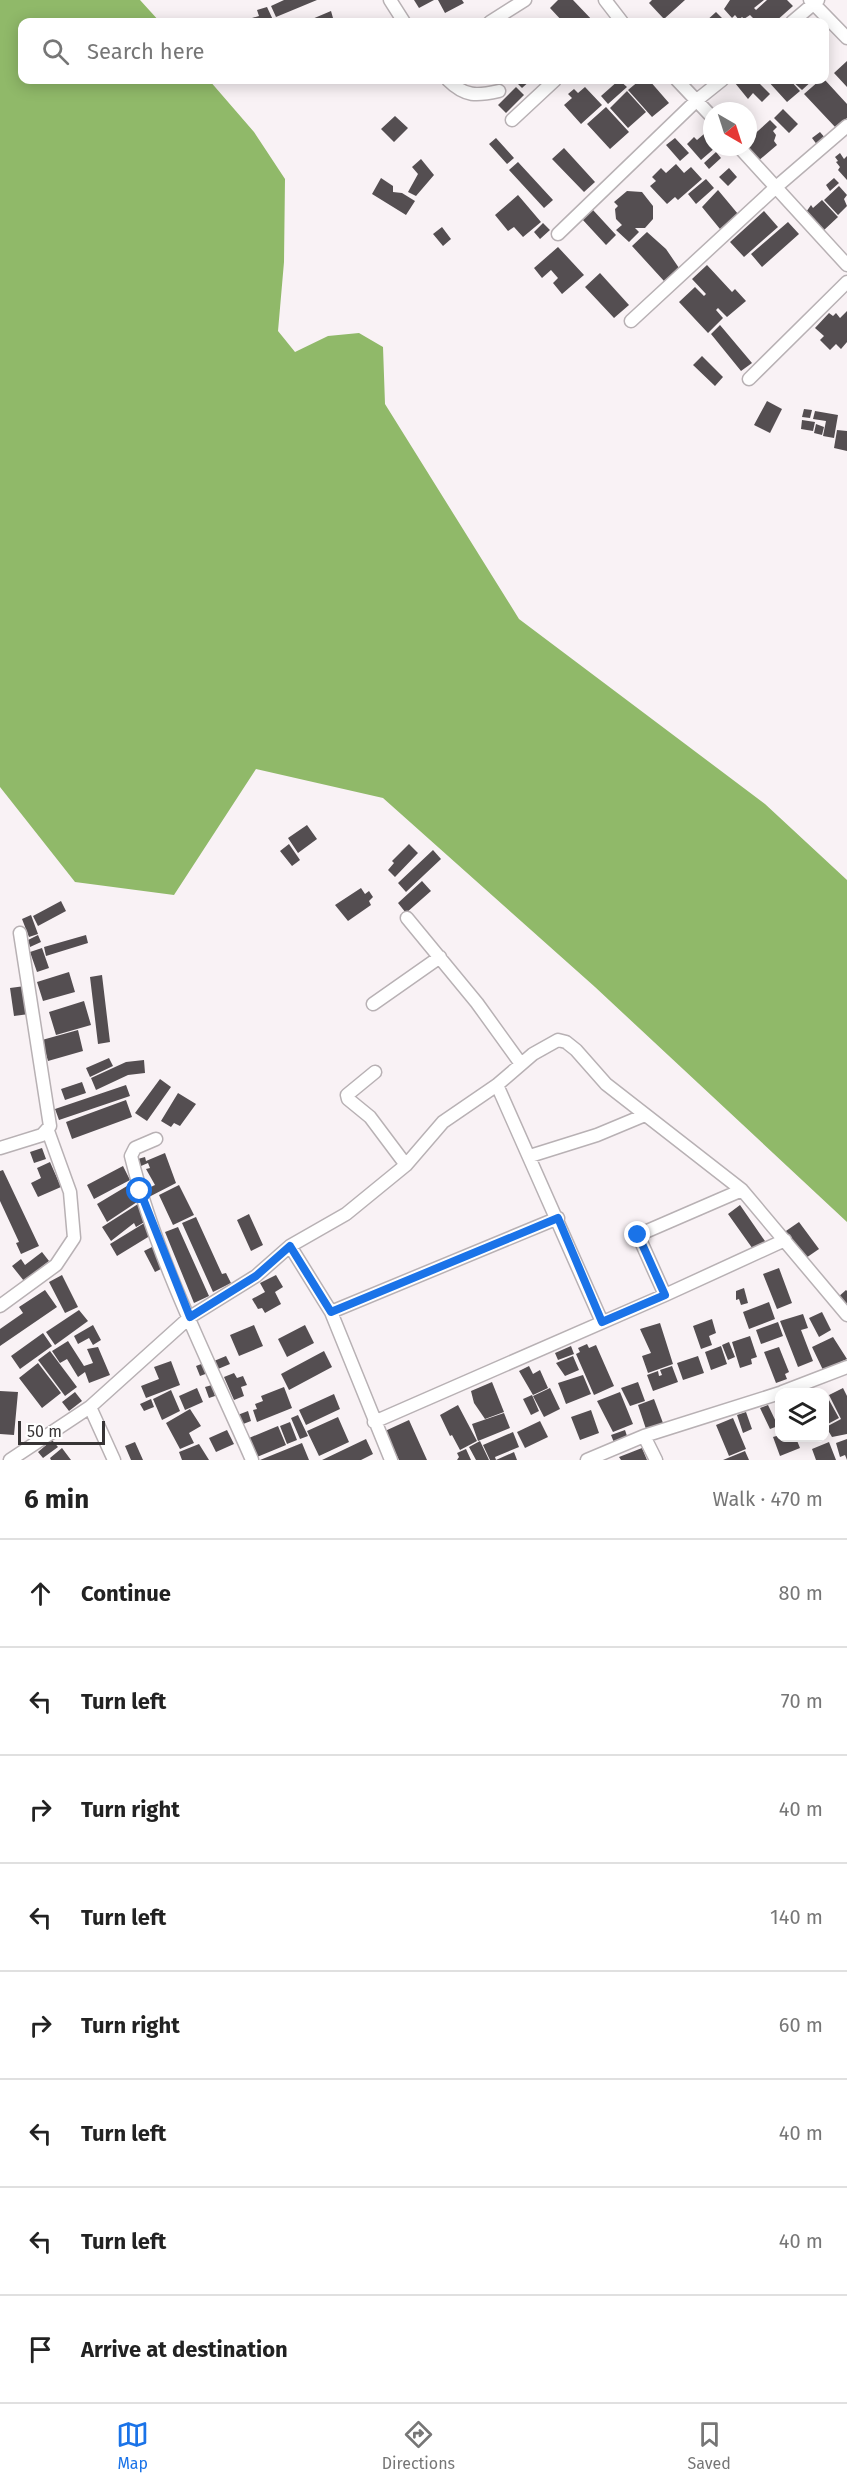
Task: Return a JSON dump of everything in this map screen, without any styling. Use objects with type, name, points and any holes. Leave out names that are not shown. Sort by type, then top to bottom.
[{"type":"street","points":[[390,0],[401,18]]},
{"type":"street","points":[[496,18],[525,0]]},
{"type":"street","points":[[605,0],[616,18]]},
{"type":"street","points":[[796,18],[814,1],[847,38]]},
{"type":"street","points":[[453,84],[466,95],[478,96],[499,90]]},
{"type":"street","points":[[512,120],[551,84]]},
{"type":"street","points":[[681,84],[703,107]]},
{"type":"street","points":[[558,234],[697,100],[717,84]]},
{"type":"street","points":[[631,321],[847,126]]},
{"type":"street","points":[[747,156],[847,265]]},
{"type":"street","points":[[749,379],[847,282]]},
{"type":"street","points":[[407,918],[477,1003],[521,1064]]},
{"type":"street","points":[[0,1305],[56,1265],[74,1238],[70,1192],[48,1131],[50,1126],[20,933]]},
{"type":"street","points":[[373,1004],[440,957]]},
{"type":"street","points":[[10,1460],[90,1407],[190,1317],[256,1276],[290,1246],[346,1214],[406,1164],[443,1122],[497,1085],[549,1044],[558,1040],[566,1042],[606,1084],[742,1190],[784,1239],[814,1279],[847,1315]]},
{"type":"street","points":[[375,1072],[347,1095],[348,1099],[370,1117],[406,1164]]},
{"type":"street","points":[[497,1085],[558,1218],[602,1322]]},
{"type":"street","points":[[530,1155],[597,1135],[645,1115]]},
{"type":"street","points":[[0,1148],[48,1131]]},
{"type":"street","points":[[156,1139],[135,1148],[131,1156],[140,1191],[190,1317],[252,1460]]},
{"type":"street","points":[[665,1295],[638,1235],[742,1190]]},
{"type":"street","points":[[331,1312],[558,1218]]},
{"type":"street","points":[[374,1422],[665,1295],[784,1239]]},
{"type":"street","points":[[290,1246],[331,1312],[391,1460]]},
{"type":"street","points":[[794,1388],[847,1367]]},
{"type":"street","points":[[587,1460],[644,1436],[775,1395]]},
{"type":"street","points":[[90,1407],[114,1460]]},
{"type":"street","points":[[644,1436],[656,1460]]},
{"type":"shaded area","points":[[0,0],[140,0],[156,18],[18,18],[18,84],[212,84],[254,132],[285,179],[284,262],[278,331],[295,352],[328,336],[359,333],[383,347],[385,404],[519,619],[765,804],[847,880],[847,1222],[595,987],[383,798],[256,769],[174,895],[75,882],[0,787]]},
{"type":"building","points":[[284,0],[317,0],[276,17],[271,6]]},
{"type":"building","points":[[414,0],[434,0],[419,8]]},
{"type":"building","points":[[438,0],[462,0],[464,3],[445,13]]},
{"type":"building","points":[[558,0],[573,0],[590,18],[559,18],[550,8]]},
{"type":"building","points":[[652,0],[685,0],[665,18],[649,3]]},
{"type":"building","points":[[730,0],[764,0],[754,8],[756,10],[767,0],[787,0],[793,6],[780,18],[753,18],[750,15],[746,18],[737,18],[735,15],[732,18],[724,9]]},
{"type":"building","points":[[267,7],[272,18],[252,18],[259,16],[257,10]]},
{"type":"building","points":[[331,11],[333,18],[314,18]]},
{"type":"building","points":[[716,12],[722,18],[709,18]]},
{"type":"building","points":[[847,61],[847,87],[834,73]]},
{"type":"building","points":[[614,84],[624,84],[627,87],[608,104],[601,96]]},
{"type":"building","points":[[635,84],[652,84],[669,103],[652,117],[628,90]]},
{"type":"building","points":[[736,84],[760,84],[770,94],[762,102],[753,93],[748,99]]},
{"type":"building","points":[[771,84],[794,84],[800,91],[787,102]]},
{"type":"building","points":[[795,84],[809,84],[802,90]]},
{"type":"building","points":[[815,84],[829,84],[847,104],[847,118],[836,128],[804,94]]},
{"type":"building","points":[[516,87],[524,95],[506,113],[498,105]]},
{"type":"building","points":[[585,87],[602,105],[581,124],[564,105],[572,98],[568,94],[574,89],[578,93]]},
{"type":"building","points":[[627,91],[646,112],[628,128],[610,108]]},
{"type":"building","points":[[606,107],[629,132],[610,149],[587,124]]},
{"type":"building","points":[[783,109],[798,124],[789,133],[774,118]]},
{"type":"building","points":[[395,116],[408,128],[394,142],[381,129]]},
{"type":"building","points":[[770,120],[777,127],[773,131],[777,145],[758,161],[754,156],[757,156],[757,132]]},
{"type":"building","points":[[820,132],[826,139],[818,146],[812,138]]},
{"type":"building","points":[[703,135],[703,156],[706,156],[701,160],[687,144],[694,137],[697,140]]},
{"type":"building","points":[[496,138],[514,158],[507,164],[489,144]]},
{"type":"building","points":[[675,138],[689,153],[680,161],[666,145]]},
{"type":"building","points":[[564,148],[595,182],[584,192],[552,159]]},
{"type":"building","points":[[840,153],[844,159],[847,156],[847,180],[838,170],[840,167],[835,157]]},
{"type":"building","points":[[712,156],[721,158],[709,169],[704,163]]},
{"type":"building","points":[[421,159],[434,175],[416,196],[408,192],[418,174],[412,167]]},
{"type":"building","points":[[518,162],[553,200],[544,208],[509,170]]},
{"type":"building","points":[[676,164],[684,173],[691,167],[702,179],[678,200],[675,197],[667,204],[650,186],[656,181],[652,177],[661,168],[666,173]]},
{"type":"building","points":[[729,168],[737,177],[728,186],[719,177]]},
{"type":"building","points":[[381,178],[393,186],[393,192],[402,193],[415,201],[406,215],[372,194]]},
{"type":"building","points":[[834,178],[839,183],[830,191],[826,185]]},
{"type":"building","points":[[706,179],[714,188],[696,204],[688,194]]},
{"type":"building","points":[[839,186],[847,195],[844,199],[847,206],[838,215],[824,200]]},
{"type":"building","points":[[718,190],[738,214],[720,229],[702,207]]},
{"type":"building","points":[[627,191],[642,192],[653,206],[653,219],[645,228],[635,228],[639,232],[629,242],[616,230],[622,225],[616,219],[615,209],[618,206],[614,202]]},
{"type":"building","points":[[518,195],[541,222],[523,237],[514,227],[508,231],[495,215]]},
{"type":"building","points":[[822,200],[838,217],[823,231],[804,215],[811,205],[813,208]]},
{"type":"building","points":[[593,210],[616,235],[606,245],[582,219]]},
{"type":"building","points":[[764,211],[778,227],[744,257],[730,242]]},
{"type":"building","points":[[788,222],[799,234],[762,267],[751,254]]},
{"type":"building","points":[[543,223],[550,230],[540,239],[534,232]]},
{"type":"building","points":[[442,227],[451,239],[443,246],[433,234]]},
{"type":"building","points":[[647,232],[666,249],[679,268],[664,281],[632,246]]},
{"type":"building","points":[[558,247],[584,275],[562,294],[553,283],[558,278],[551,270],[542,278],[534,268]]},
{"type":"building","points":[[707,265],[732,292],[735,289],[746,301],[727,317],[718,308],[716,310],[723,318],[708,333],[679,302],[695,287],[704,296],[706,294],[692,279]]},
{"type":"building","points":[[600,273],[629,305],[614,318],[585,287]]},
{"type":"building","points":[[847,311],[847,342],[841,349],[836,344],[830,350],[820,340],[824,336],[815,328],[829,313],[833,316],[836,313],[840,318]]},
{"type":"building","points":[[720,325],[752,363],[741,371],[711,334]]},
{"type":"building","points":[[702,356],[723,377],[715,386],[693,365]]},
{"type":"building","points":[[767,401],[782,409],[770,433],[754,425]]},
{"type":"building","points":[[804,409],[812,410],[810,418],[802,417]]},
{"type":"building","points":[[815,411],[838,415],[834,438],[823,436],[826,421],[813,419]]},
{"type":"building","points":[[802,420],[815,422],[813,431],[801,429]]},
{"type":"building","points":[[816,424],[824,427],[822,435],[814,433]]},
{"type":"building","points":[[837,430],[847,431],[847,451],[834,448]]},
{"type":"building","points":[[307,825],[317,839],[298,853],[288,838]]},
{"type":"building","points":[[289,844],[300,860],[292,866],[280,851]]},
{"type":"building","points":[[409,844],[418,853],[395,877],[388,870],[394,863],[392,861]]},
{"type":"building","points":[[433,850],[441,859],[406,892],[398,883]]},
{"type":"building","points":[[422,881],[431,891],[406,913],[398,903]]},
{"type":"building","points":[[361,888],[365,894],[369,891],[373,897],[369,901],[371,905],[348,921],[335,905]]},
{"type":"building","points":[[61,901],[66,911],[38,926],[33,916]]},
{"type":"building","points":[[31,915],[38,934],[29,937],[22,919]]},
{"type":"building","points":[[38,935],[41,942],[30,947],[28,940]]},
{"type":"building","points":[[86,935],[88,943],[46,956],[44,947]]},
{"type":"building","points":[[42,948],[49,968],[37,972],[30,952]]},
{"type":"building","points":[[69,972],[75,992],[43,1001],[37,982]]},
{"type":"building","points":[[102,975],[110,1042],[98,1044],[90,977]]},
{"type":"building","points":[[25,986],[29,1014],[14,1016],[10,988]]},
{"type":"building","points":[[84,1001],[91,1025],[56,1035],[49,1012]]},
{"type":"building","points":[[78,1030],[83,1051],[48,1061],[42,1040]]},
{"type":"building","points":[[109,1058],[113,1066],[90,1077],[86,1068]]},
{"type":"building","points":[[144,1060],[145,1073],[128,1075],[96,1090],[91,1078],[126,1062]]},
{"type":"building","points":[[160,1079],[171,1087],[147,1121],[135,1113]]},
{"type":"building","points":[[82,1082],[86,1093],[65,1100],[61,1089]]},
{"type":"building","points":[[126,1085],[130,1096],[59,1120],[55,1109]]},
{"type":"building","points":[[178,1093],[196,1104],[180,1126],[174,1123],[171,1127],[161,1121]]},
{"type":"building","points":[[126,1100],[132,1117],[72,1139],[66,1122]]},
{"type":"building","points":[[42,1148],[46,1159],[34,1163],[30,1152]]},
{"type":"building","points":[[165,1153],[176,1183],[147,1198],[144,1190],[155,1185],[146,1169],[150,1168],[148,1163],[141,1166],[138,1159],[145,1157],[146,1161]]},
{"type":"building","points":[[50,1162],[61,1187],[38,1197],[31,1183],[41,1178],[37,1168]]},
{"type":"building","points":[[123,1166],[130,1180],[94,1199],[87,1185]]},
{"type":"building","points":[[3,1170],[39,1246],[21,1254],[16,1243],[19,1242],[0,1201],[0,1171]]},
{"type":"building","points":[[179,1185],[194,1215],[173,1225],[159,1195]]},
{"type":"building","points":[[127,1186],[137,1202],[107,1222],[97,1204]]},
{"type":"building","points":[[138,1204],[148,1220],[136,1227],[134,1223],[111,1241],[102,1227]]},
{"type":"building","points":[[740,1205],[767,1244],[755,1252],[728,1214]]},
{"type":"building","points":[[249,1214],[263,1245],[251,1251],[237,1220]]},
{"type":"building","points":[[196,1217],[222,1274],[226,1273],[231,1283],[213,1292],[182,1223]]},
{"type":"building","points":[[146,1222],[153,1234],[117,1256],[110,1244]]},
{"type":"building","points":[[799,1222],[819,1249],[803,1260],[783,1233]]},
{"type":"building","points":[[178,1227],[209,1296],[194,1303],[165,1232]]},
{"type":"building","points":[[154,1246],[165,1267],[155,1272],[144,1251]]},
{"type":"building","points":[[42,1252],[49,1261],[24,1281],[12,1266],[21,1259],[25,1265]]},
{"type":"building","points":[[779,1268],[792,1303],[777,1309],[763,1274]]},
{"type":"building","points":[[62,1275],[78,1307],[65,1313],[49,1282]]},
{"type":"building","points":[[276,1275],[283,1287],[275,1292],[281,1304],[265,1313],[262,1308],[258,1309],[252,1299],[265,1292],[260,1283]]},
{"type":"building","points":[[744,1288],[748,1303],[741,1305],[739,1299],[736,1300],[736,1291]]},
{"type":"building","points":[[45,1290],[57,1307],[0,1346],[0,1329],[23,1313],[19,1307]]},
{"type":"building","points":[[847,1291],[847,1308],[837,1298]]},
{"type":"building","points":[[769,1302],[775,1319],[749,1329],[743,1312]]},
{"type":"building","points":[[79,1310],[88,1321],[55,1345],[46,1332]]},
{"type":"building","points":[[822,1312],[831,1330],[819,1337],[809,1318]]},
{"type":"building","points":[[803,1314],[808,1328],[801,1330],[813,1361],[798,1367],[780,1321]]},
{"type":"building","points":[[712,1319],[716,1333],[709,1336],[712,1345],[701,1349],[693,1326]]},
{"type":"building","points":[[778,1322],[783,1336],[761,1344],[756,1330]]},
{"type":"building","points":[[660,1323],[673,1364],[648,1373],[642,1356],[651,1353],[640,1329]]},
{"type":"building","points":[[93,1325],[101,1340],[93,1345],[89,1338],[78,1344],[74,1336]]},
{"type":"building","points":[[254,1325],[263,1346],[239,1356],[230,1335]]},
{"type":"building","points":[[305,1325],[314,1343],[287,1357],[278,1339]]},
{"type":"building","points":[[43,1333],[52,1346],[20,1369],[11,1356]]},
{"type":"building","points":[[750,1336],[757,1357],[751,1359],[752,1364],[740,1368],[732,1342]]},
{"type":"building","points":[[833,1337],[847,1359],[823,1370],[812,1347]]},
{"type":"building","points":[[68,1341],[84,1366],[93,1363],[87,1349],[98,1347],[110,1375],[89,1383],[85,1372],[78,1377],[67,1359],[60,1363],[52,1351]]},
{"type":"building","points":[[729,1342],[735,1357],[728,1360],[722,1345]]},
{"type":"building","points":[[587,1344],[589,1348],[596,1345],[614,1386],[594,1395],[576,1354],[580,1352],[578,1348]]},
{"type":"building","points":[[571,1346],[574,1354],[558,1360],[555,1353]]},
{"type":"building","points":[[721,1346],[727,1364],[711,1370],[705,1352]]},
{"type":"building","points":[[779,1347],[789,1372],[785,1374],[787,1379],[776,1383],[764,1352]]},
{"type":"building","points":[[50,1351],[77,1387],[65,1396],[38,1360]]},
{"type":"building","points":[[324,1351],[332,1367],[289,1390],[281,1374]]},
{"type":"building","points":[[226,1356],[230,1364],[218,1369],[214,1361]]},
{"type":"building","points":[[573,1356],[579,1370],[565,1376],[556,1363]]},
{"type":"building","points":[[698,1356],[704,1373],[683,1380],[677,1363]]},
{"type":"building","points":[[171,1361],[180,1385],[146,1398],[141,1386],[159,1379],[154,1367]]},
{"type":"building","points":[[38,1363],[61,1393],[42,1408],[19,1378]]},
{"type":"building","points":[[204,1363],[208,1373],[200,1376],[196,1366]]},
{"type":"building","points":[[529,1366],[533,1374],[540,1370],[548,1388],[533,1395],[519,1371]]},
{"type":"building","points":[[672,1366],[678,1382],[653,1391],[647,1375],[658,1371],[659,1376],[662,1375],[660,1370]]},
{"type":"building","points":[[234,1373],[237,1378],[243,1376],[247,1385],[241,1387],[244,1396],[234,1400],[224,1377]]},
{"type":"building","points":[[583,1375],[591,1394],[566,1404],[558,1383]]},
{"type":"building","points":[[492,1382],[504,1412],[485,1419],[474,1403],[471,1391]]},
{"type":"building","points":[[638,1382],[645,1401],[630,1406],[621,1388]]},
{"type":"building","points":[[212,1385],[215,1396],[209,1398],[205,1387]]},
{"type":"building","points":[[284,1387],[292,1408],[257,1422],[253,1410],[257,1409],[255,1404],[263,1401],[261,1396]]},
{"type":"building","points":[[197,1388],[203,1402],[185,1410],[179,1396]]},
{"type":"building","points":[[550,1388],[560,1409],[544,1417],[533,1396]]},
{"type":"building","points":[[843,1388],[847,1396],[847,1434],[832,1437],[829,1432],[829,1425],[841,1419],[829,1395]]},
{"type":"building","points":[[171,1390],[180,1411],[162,1420],[153,1399]]},
{"type":"building","points":[[0,1391],[18,1392],[14,1435],[0,1434]]},
{"type":"building","points":[[75,1392],[82,1401],[69,1411],[62,1402]]},
{"type":"building","points":[[620,1392],[633,1424],[613,1432],[597,1401]]},
{"type":"building","points":[[334,1394],[340,1409],[306,1425],[299,1410]]},
{"type":"building","points":[[532,1395],[539,1411],[531,1415],[523,1399]]},
{"type":"building","points":[[151,1399],[154,1407],[144,1411],[140,1404]]},
{"type":"building","points":[[654,1399],[663,1423],[646,1429],[638,1405]]},
{"type":"building","points":[[829,1400],[839,1418],[829,1423]]},
{"type":"building","points":[[458,1405],[477,1441],[460,1450],[440,1415]]},
{"type":"building","points":[[768,1405],[775,1420],[775,1427],[770,1429],[760,1408]]},
{"type":"building","points":[[190,1409],[201,1426],[189,1433],[194,1443],[180,1449],[166,1423]]},
{"type":"building","points":[[591,1410],[599,1433],[580,1440],[571,1417]]},
{"type":"building","points":[[248,1411],[251,1421],[238,1426],[235,1416]]},
{"type":"building","points":[[746,1412],[752,1429],[743,1433],[737,1415]]},
{"type":"building","points":[[504,1413],[510,1428],[478,1441],[472,1424]]},
{"type":"building","points":[[298,1415],[308,1436],[300,1439],[291,1418]]},
{"type":"building","points":[[338,1417],[349,1442],[319,1456],[307,1431]]},
{"type":"building","points":[[733,1418],[746,1449],[729,1456],[716,1425]]},
{"type":"building","points":[[409,1420],[427,1460],[399,1460],[385,1431]]},
{"type":"building","points":[[540,1421],[548,1437],[525,1448],[517,1432]]},
{"type":"building","points":[[290,1422],[297,1440],[287,1444],[280,1426]]},
{"type":"building","points":[[278,1426],[286,1445],[257,1457],[249,1438]]},
{"type":"building","points":[[227,1430],[234,1444],[216,1452],[209,1438]]},
{"type":"building","points":[[625,1430],[628,1439],[615,1445],[611,1435]]},
{"type":"building","points":[[513,1432],[519,1447],[495,1457],[496,1460],[490,1460],[483,1445]]},
{"type":"building","points":[[775,1436],[775,1442],[798,1442],[800,1448],[780,1456],[773,1437]]},
{"type":"building","points":[[366,1439],[373,1454],[361,1460],[322,1460]]},
{"type":"building","points":[[847,1439],[847,1460],[845,1455],[840,1457],[836,1443]]},
{"type":"building","points":[[52,1440],[58,1447],[43,1458],[38,1452]]},
{"type":"building","points":[[480,1441],[489,1460],[476,1460],[469,1447]]},
{"type":"building","points":[[135,1442],[143,1460],[131,1460],[125,1446]]},
{"type":"building","points":[[829,1442],[836,1460],[816,1460],[812,1449]]},
{"type":"building","points":[[302,1443],[309,1460],[260,1460]]},
{"type":"building","points":[[199,1444],[209,1460],[182,1460],[179,1452]]},
{"type":"building","points":[[62,1448],[71,1460],[51,1460],[50,1458]]},
{"type":"building","points":[[642,1448],[647,1460],[621,1460],[619,1457]]},
{"type":"building","points":[[466,1449],[471,1460],[457,1460],[459,1457],[457,1453]]},
{"type":"building","points":[[745,1451],[749,1460],[723,1460]]},
{"type":"building","points":[[514,1452],[517,1460],[496,1460]]},
{"type":"route","points":[[140,1191],[160,1248],[190,1317],[256,1276],[290,1246],[331,1312],[558,1218],[602,1322],[665,1295],[638,1235]]}]
